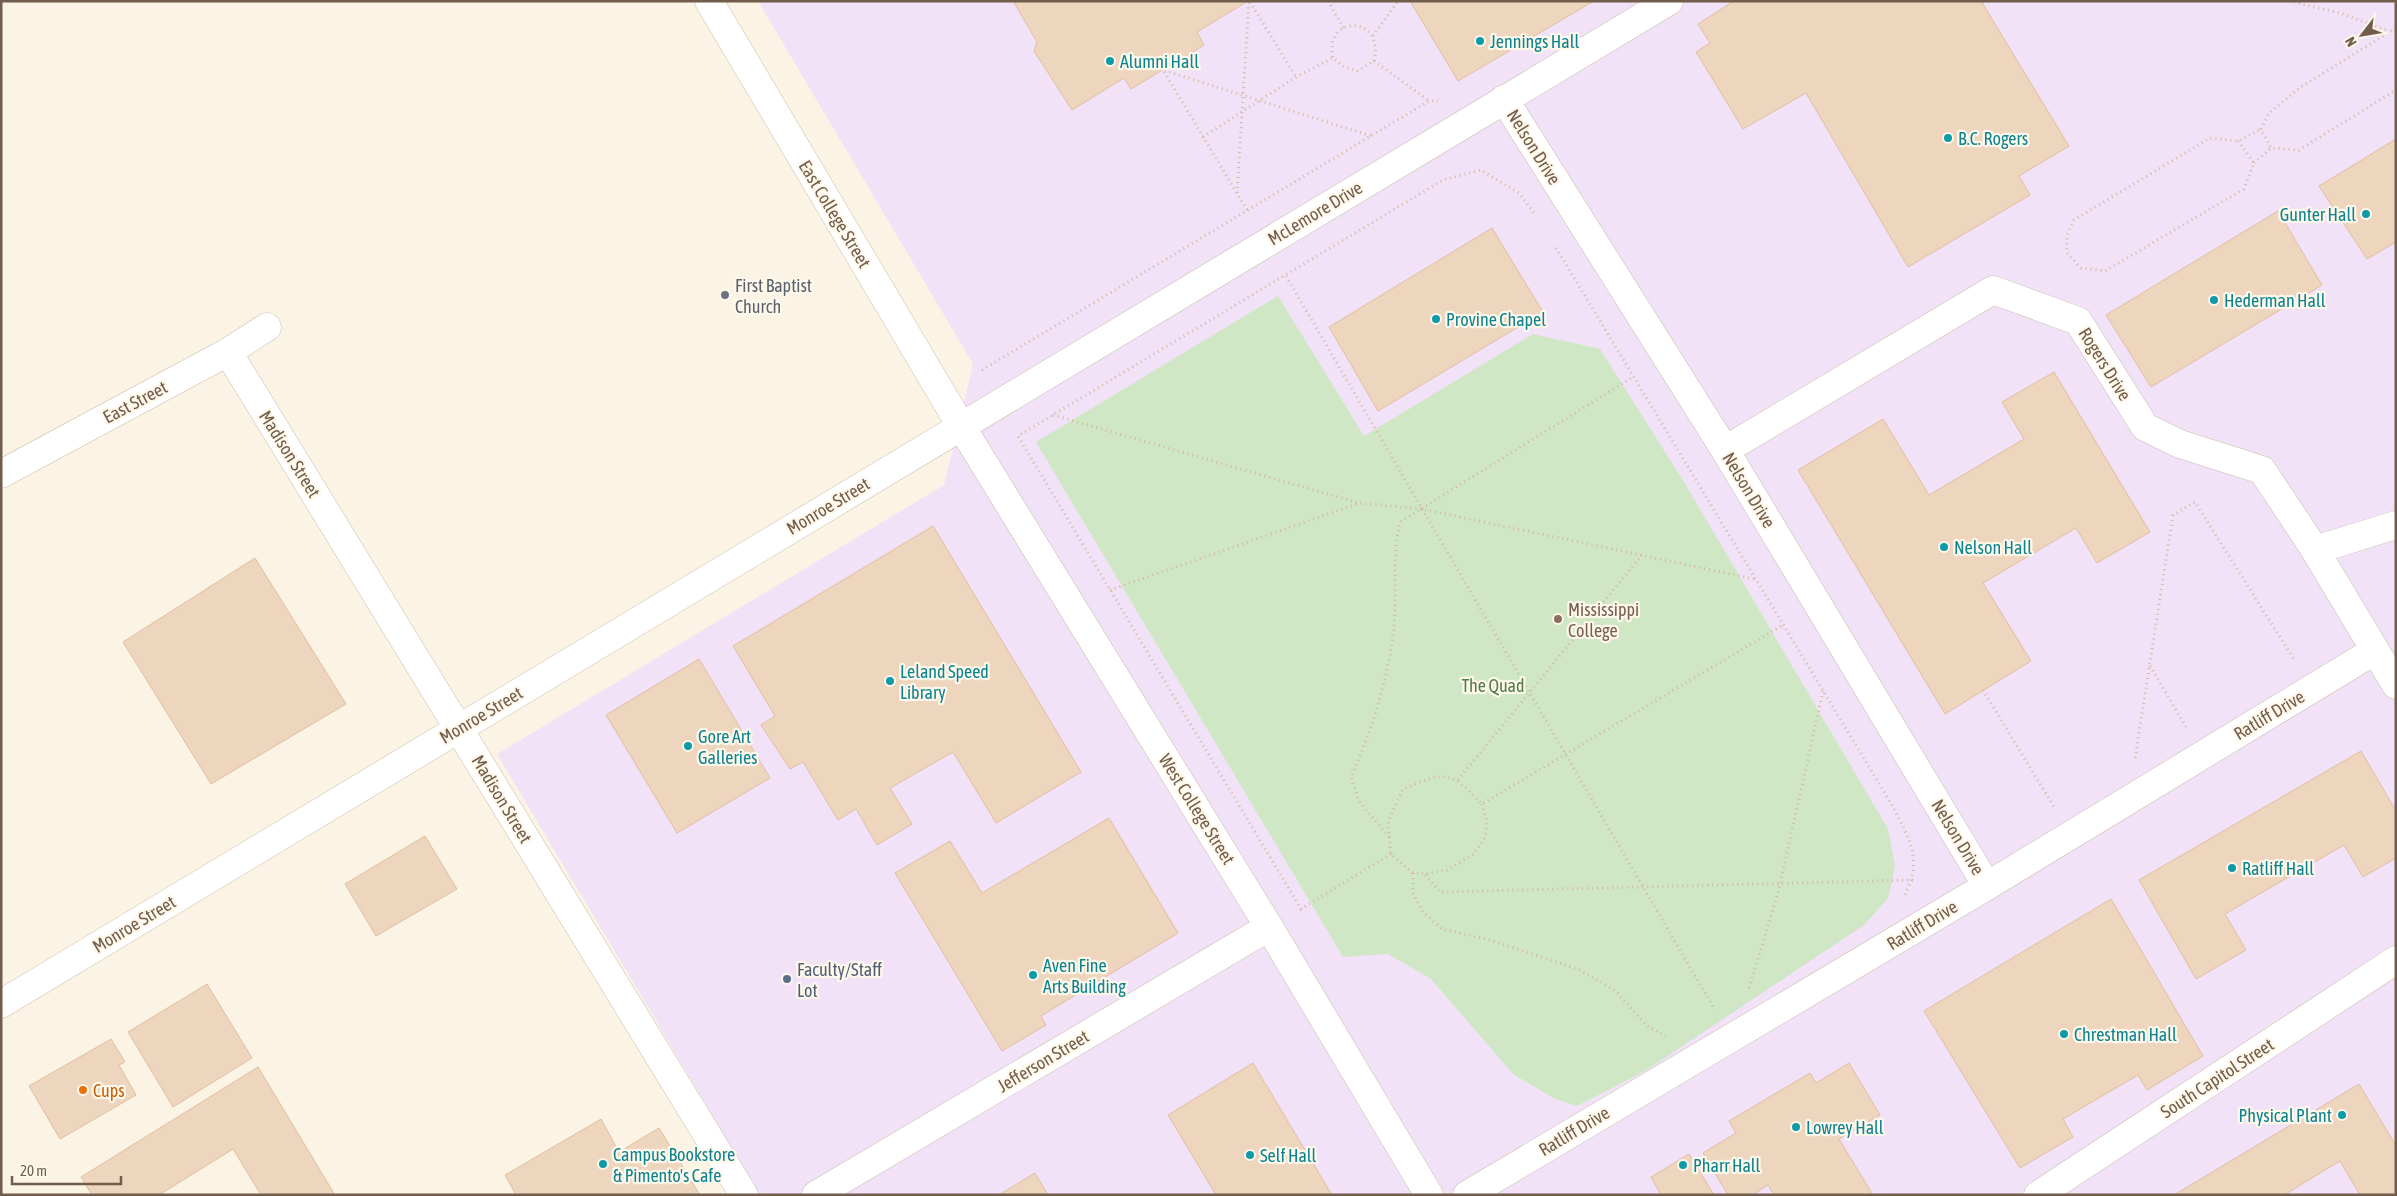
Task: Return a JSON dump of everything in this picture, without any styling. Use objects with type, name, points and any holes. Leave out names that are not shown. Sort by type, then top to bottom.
[{"type":"street","name":"East College Street","points":[[709,1],[961,426]]},
{"type":"street","name":"McLemore Drive","points":[[961,426],[1669,1]]},
{"type":"street","name":"Nelson Drive","points":[[1504,99],[1726,450],[1987,886]]},
{"type":"street","name":"Rogers Drive","points":[[1726,450],[1993,290],[2078,321],[2145,426],[2180,444],[2262,470],[2314,550],[2396,685]]},
{"type":"street","name":"East Street","points":[[1,474],[228,352],[267,327]]},
{"type":"street","name":"Madison Street","points":[[228,352],[744,1195]]},
{"type":"street","name":"Monroe Street","points":[[1,1004],[961,426]]},
{"type":"street","name":"West College Street","points":[[961,426],[1269,927],[1429,1195]]},
{"type":"street","points":[[2314,550],[2396,525]]},
{"type":"street","name":"Ratliff Drive","points":[[1467,1195],[1987,886],[2374,651]]},
{"type":"street","name":"Jefferson Street","points":[[816,1195],[1269,927]]},
{"type":"street","name":"South Capitol Street","points":[[2038,1195],[2396,960]]},
{"type":"path","points":[[1250,1],[1296,78]]},
{"type":"path","points":[[1237,194],[1250,1]]},
{"type":"path","points":[[1328,1],[1344,29]]},
{"type":"path","points":[[1373,36],[1398,1]]},
{"type":"path","points":[[2289,1],[2340,13],[2389,31]]},
{"type":"path","points":[[1354,26],[1364,28],[1373,36],[1377,49],[1374,61],[1357,71],[1344,67],[1332,58],[1334,36],[1344,29],[1354,26]]},
{"type":"path","points":[[2396,28],[2301,87],[2269,113],[2261,129],[2238,141],[2210,138],[2074,220],[2067,235],[2068,253],[2081,268],[2105,271],[2244,189],[2254,163],[2271,148],[2299,150],[2396,90]]},
{"type":"path","points":[[1203,137],[1259,100],[1332,58]]},
{"type":"path","points":[[1374,61],[1429,101]]},
{"type":"path","points":[[1247,210],[1163,70],[1372,136]]},
{"type":"path","points":[[982,370],[1429,101],[1449,101],[1473,118]]},
{"type":"path","points":[[2261,129],[2271,148]]},
{"type":"path","points":[[2238,141],[2254,163]]},
{"type":"path","points":[[1391,854],[1301,908],[1018,436],[1443,180],[1481,170],[1519,192],[1539,220]]},
{"type":"path","points":[[1425,874],[1440,892],[1913,880],[1912,844],[1892,805],[1554,244]]},
{"type":"path","points":[[1286,276],[1717,1013]]},
{"type":"path","points":[[1390,838],[1359,801],[1351,776],[1367,742],[1377,706],[1394,626],[1396,537],[1400,522],[1633,377]]},
{"type":"path","points":[[1052,415],[1359,503],[1422,508],[1755,579]]},
{"type":"path","points":[[2134,766],[2173,515],[2195,502],[2297,664]]},
{"type":"path","points":[[1110,590],[1359,503]]},
{"type":"path","points":[[1458,780],[1642,555]]},
{"type":"path","points":[[1482,804],[1783,625]]},
{"type":"path","points":[[2150,666],[2188,731]]},
{"type":"path","points":[[1748,992],[1780,884],[1823,690]]},
{"type":"path","points":[[1983,690],[2056,811]]},
{"type":"path","points":[[1435,776],[1458,780],[1482,804],[1487,822],[1485,837],[1474,854],[1447,870],[1425,874],[1413,873],[1391,854],[1388,822],[1403,789],[1435,776]]},
{"type":"path","points":[[1413,873],[1413,893],[1423,912],[1442,929],[1490,940],[1580,970],[1616,991],[1646,1025],[1681,1045],[1711,1050]]},
{"type":"shaded area","name":"Mississippi College","points":[[758,1],[2396,1],[2396,1195],[760,1195],[497,754],[944,485],[973,364]]},
{"type":"green space","name":"The Quad","points":[[1278,296],[1364,436],[1533,334],[1600,349],[1684,482],[1888,829],[1895,866],[1888,898],[1864,925],[1645,1071],[1577,1106],[1555,1099],[1513,1074],[1431,979],[1388,954],[1343,957],[1036,442]]},
{"type":"building","name":"Alumni Hall","points":[[1013,1],[1248,1],[1197,32],[1204,45],[1131,89],[1124,78],[1072,110],[1034,51],[1037,42]]},
{"type":"building","name":"Jennings Hall","points":[[1410,1],[1594,1],[1458,81]]},
{"type":"building","name":"B.C. Rogers","points":[[1734,1],[1981,1],[2069,146],[2019,176],[2030,195],[1908,267],[1806,93],[1743,129],[1696,52],[1710,43],[1698,24]]},
{"type":"building","name":"Gunter Hall","points":[[2396,139],[2396,242],[2367,259],[2319,186]]},
{"type":"building","name":"Hederman Hall","points":[[2278,211],[2322,285],[2151,387],[2106,315]]},
{"type":"building","name":"Provine Chapel","points":[[1492,228],[1543,312],[1378,411],[1329,327]]},
{"type":"building","name":"Nelson Hall","points":[[2054,372],[2150,532],[2097,563],[2076,528],[1983,583],[2031,661],[1945,714],[1798,470],[1883,419],[1929,495],[2024,439],[2002,402]]},
{"type":"building","name":"Leland Speed Library","points":[[933,526],[1081,772],[996,823],[953,752],[890,788],[912,824],[877,845],[856,809],[838,820],[803,762],[790,769],[761,725],[775,716],[733,646]]},
{"type":"building","points":[[255,558],[346,704],[211,784],[123,642]]},
{"type":"building","name":"Gore Art Galleries","points":[[699,659],[770,778],[677,833],[606,715]]},
{"type":"building","name":"Ratliff Hall","points":[[2361,751],[2396,811],[2396,858],[2363,877],[2344,845],[2225,914],[2246,950],[2196,979],[2139,880]]},
{"type":"building","name":"Aven Fine Arts Building","points":[[1109,818],[1178,933],[1041,1016],[1046,1025],[1002,1051],[895,873],[950,841],[982,893]]},
{"type":"building","points":[[425,836],[457,889],[376,936],[345,884]]},
{"type":"building","name":"Chrestman Hall","points":[[2111,899],[2203,1056],[2147,1090],[2138,1075],[2063,1119],[2073,1137],[2020,1168],[1924,1011]]},
{"type":"building","points":[[207,984],[252,1058],[173,1107],[128,1032]]},
{"type":"building","name":"Cups","points":[[111,1039],[125,1062],[119,1065],[136,1095],[60,1139],[29,1086]]},
{"type":"building","name":"Self Hall","points":[[1253,1063],[1332,1195],[1216,1195],[1168,1115]]},
{"type":"building","name":"Lowrey Hall","points":[[1849,1063],[1880,1115],[1839,1139],[1873,1195],[1774,1195],[1768,1185],[1752,1195],[1728,1195],[1703,1153],[1736,1133],[1729,1121],[1810,1073],[1816,1083]]},
{"type":"building","points":[[258,1067],[335,1195],[261,1195],[233,1149],[159,1195],[92,1195],[81,1177]]},
{"type":"building","name":"Physical Plant","points":[[2359,1084],[2396,1146],[2396,1195],[2360,1195],[2340,1161],[2284,1195],[2174,1195]]},
{"type":"building","name":"Campus Bookstore & Pimento's Cafe","points":[[601,1119],[619,1152],[659,1128],[700,1195],[516,1195],[505,1175]]},
{"type":"building","name":"Pharr Hall","points":[[1689,1154],[1714,1195],[1661,1195],[1651,1177]]},
{"type":"building","points":[[1035,1173],[1048,1195],[999,1195]]},
{"type":"place","name":"Jennings Hall","points":[[1480,41]]},
{"type":"place","name":"Alumni Hall","points":[[1110,61]]},
{"type":"place","name":"B.C. Rogers","points":[[1948,138]]},
{"type":"place","name":"Gunter Hall","points":[[2366,214]]},
{"type":"place","name":"First Baptist Church","points":[[725,295]]},
{"type":"place","name":"Hederman Hall","points":[[2214,300]]},
{"type":"place","name":"Provine Chapel","points":[[1436,319]]},
{"type":"place","name":"Nelson Hall","points":[[1944,547]]},
{"type":"place","name":"Mississippi College","points":[[1558,619]]},
{"type":"place","name":"Leland Speed Library","points":[[890,681]]},
{"type":"place","name":"Gore Art Galleries","points":[[688,746]]},
{"type":"place","name":"Ratliff Hall","points":[[2232,868]]},
{"type":"place","name":"Aven Fine Arts Building","points":[[1033,975]]},
{"type":"place","name":"Faculty/Staff Lot","points":[[787,979]]},
{"type":"place","name":"Chrestman Hall","points":[[2064,1034]]},
{"type":"place","name":"Cups","points":[[83,1090]]},
{"type":"place","name":"Physical Plant","points":[[2342,1115]]},
{"type":"place","name":"Lowrey Hall","points":[[1796,1127]]},
{"type":"place","name":"Self Hall","points":[[1250,1155]]},
{"type":"place","name":"Campus Bookstore & Pimento's Cafe","points":[[603,1164]]},
{"type":"place","name":"Pharr Hall","points":[[1683,1165]]}]
